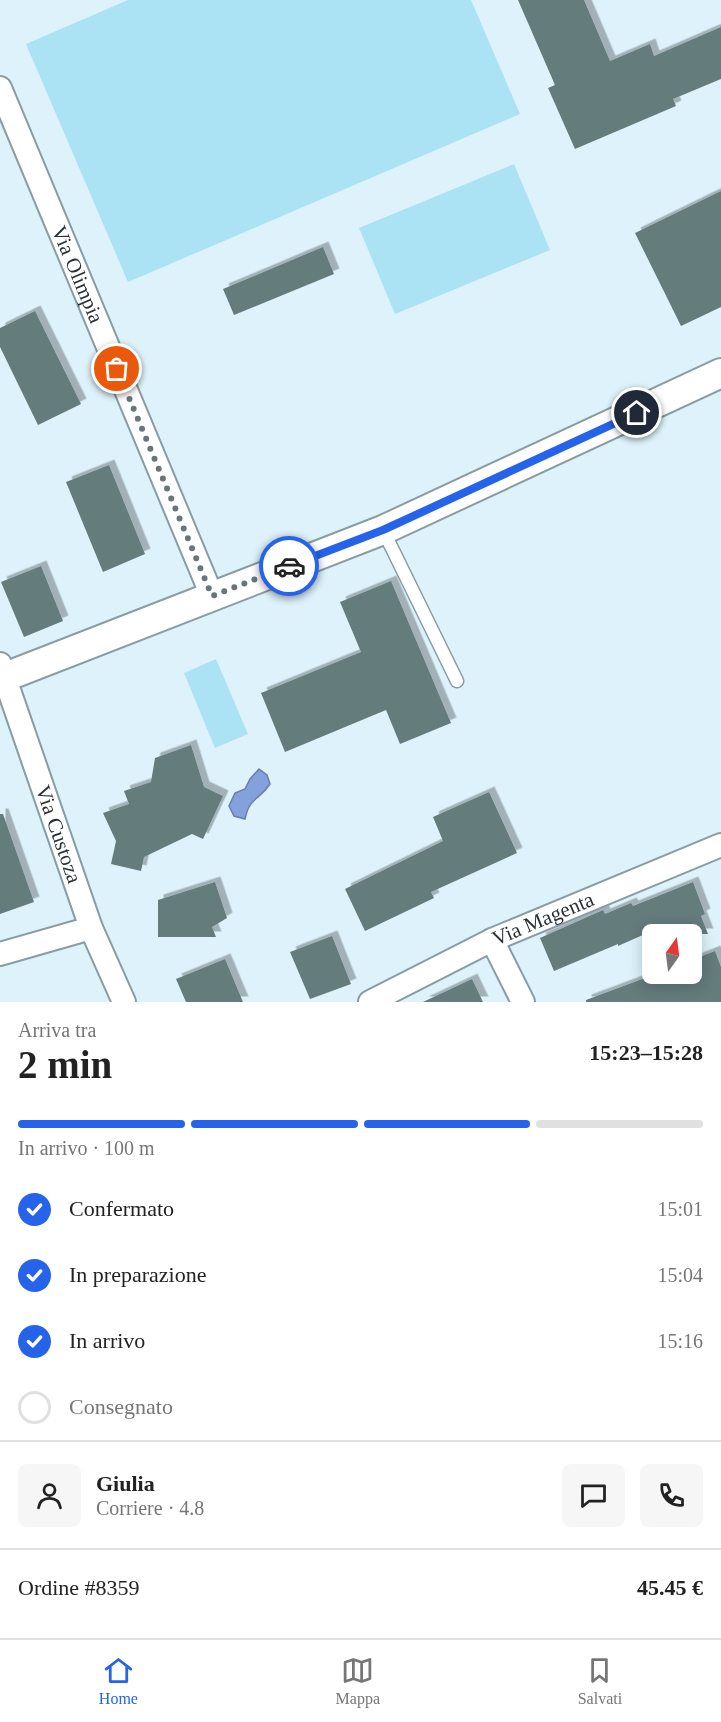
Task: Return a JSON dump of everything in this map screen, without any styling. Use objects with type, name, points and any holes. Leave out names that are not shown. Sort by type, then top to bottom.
[{"type":"street","name":"Via Olimpia","points":[[0,88],[212,596]]},
{"type":"street","points":[[2,674],[383,530],[721,373]]},
{"type":"street","name":"Via Custoza","points":[[2,674],[91,928],[124,1002]]},
{"type":"street","name":"Via Magenta","points":[[370,1002],[492,940],[721,845]]},
{"type":"street","points":[[0,954],[91,928]]},
{"type":"street","points":[[492,940],[523,1002]]},
{"type":"lane","points":[[383,530],[457,681]]},
{"type":"shaded area","points":[[128,0],[471,0],[520,114],[128,282],[26,44]]},
{"type":"shaded area","points":[[514,164],[550,250],[395,314],[359,228]]},
{"type":"shaded area","points":[[216,659],[248,734],[215,748],[184,673]]},
{"type":"water","points":[[259,769],[267,775],[270,784],[249,806],[245,819],[234,816],[229,806],[235,793],[245,789]]},
{"type":"building","points":[[518,0],[584,0],[610,61],[650,44],[654,56],[721,27],[721,79],[673,99],[676,106],[575,149],[548,88],[555,85]]},
{"type":"building","points":[[721,191],[721,307],[681,326],[635,233]]},
{"type":"building","points":[[323,247],[334,274],[234,315],[223,289]]},
{"type":"building","points":[[35,311],[81,404],[38,425],[0,347],[0,328]]},
{"type":"building","points":[[109,465],[145,554],[103,572],[66,482]]},
{"type":"building","points":[[41,566],[63,621],[24,637],[1,582]]},
{"type":"building","points":[[391,581],[451,723],[400,744],[386,710],[285,752],[261,693],[361,652],[340,602]]},
{"type":"building","points":[[191,745],[204,787],[223,796],[203,839],[192,834],[144,857],[141,871],[111,864],[116,841],[103,813],[129,804],[124,791],[151,782],[155,758]]},
{"type":"building","points":[[489,792],[517,853],[431,892],[434,898],[365,931],[345,889],[443,841],[433,817]]},
{"type":"building","points":[[0,814],[3,814],[34,902],[0,914]]},
{"type":"building","points":[[215,882],[227,918],[212,927],[216,937],[158,937],[158,900]]},
{"type":"building","points":[[693,882],[705,914],[701,916],[708,934],[702,934],[702,924],[642,924],[642,935],[554,971],[540,938],[603,910],[605,914],[631,903],[633,906]]},
{"type":"building","points":[[332,936],[351,984],[310,999],[290,952]]},
{"type":"building","points":[[715,951],[721,967],[721,1002],[586,1002],[586,1000],[642,979],[642,984],[702,984],[702,956]]},
{"type":"building","points":[[225,959],[243,1002],[186,1002],[176,979]]},
{"type":"building","points":[[472,979],[483,1002],[423,1002]]},
{"type":"way so far","points":[[117,369],[212,596],[289,566]]},
{"type":"route","points":[[289,566],[383,530],[637,413]]}]
